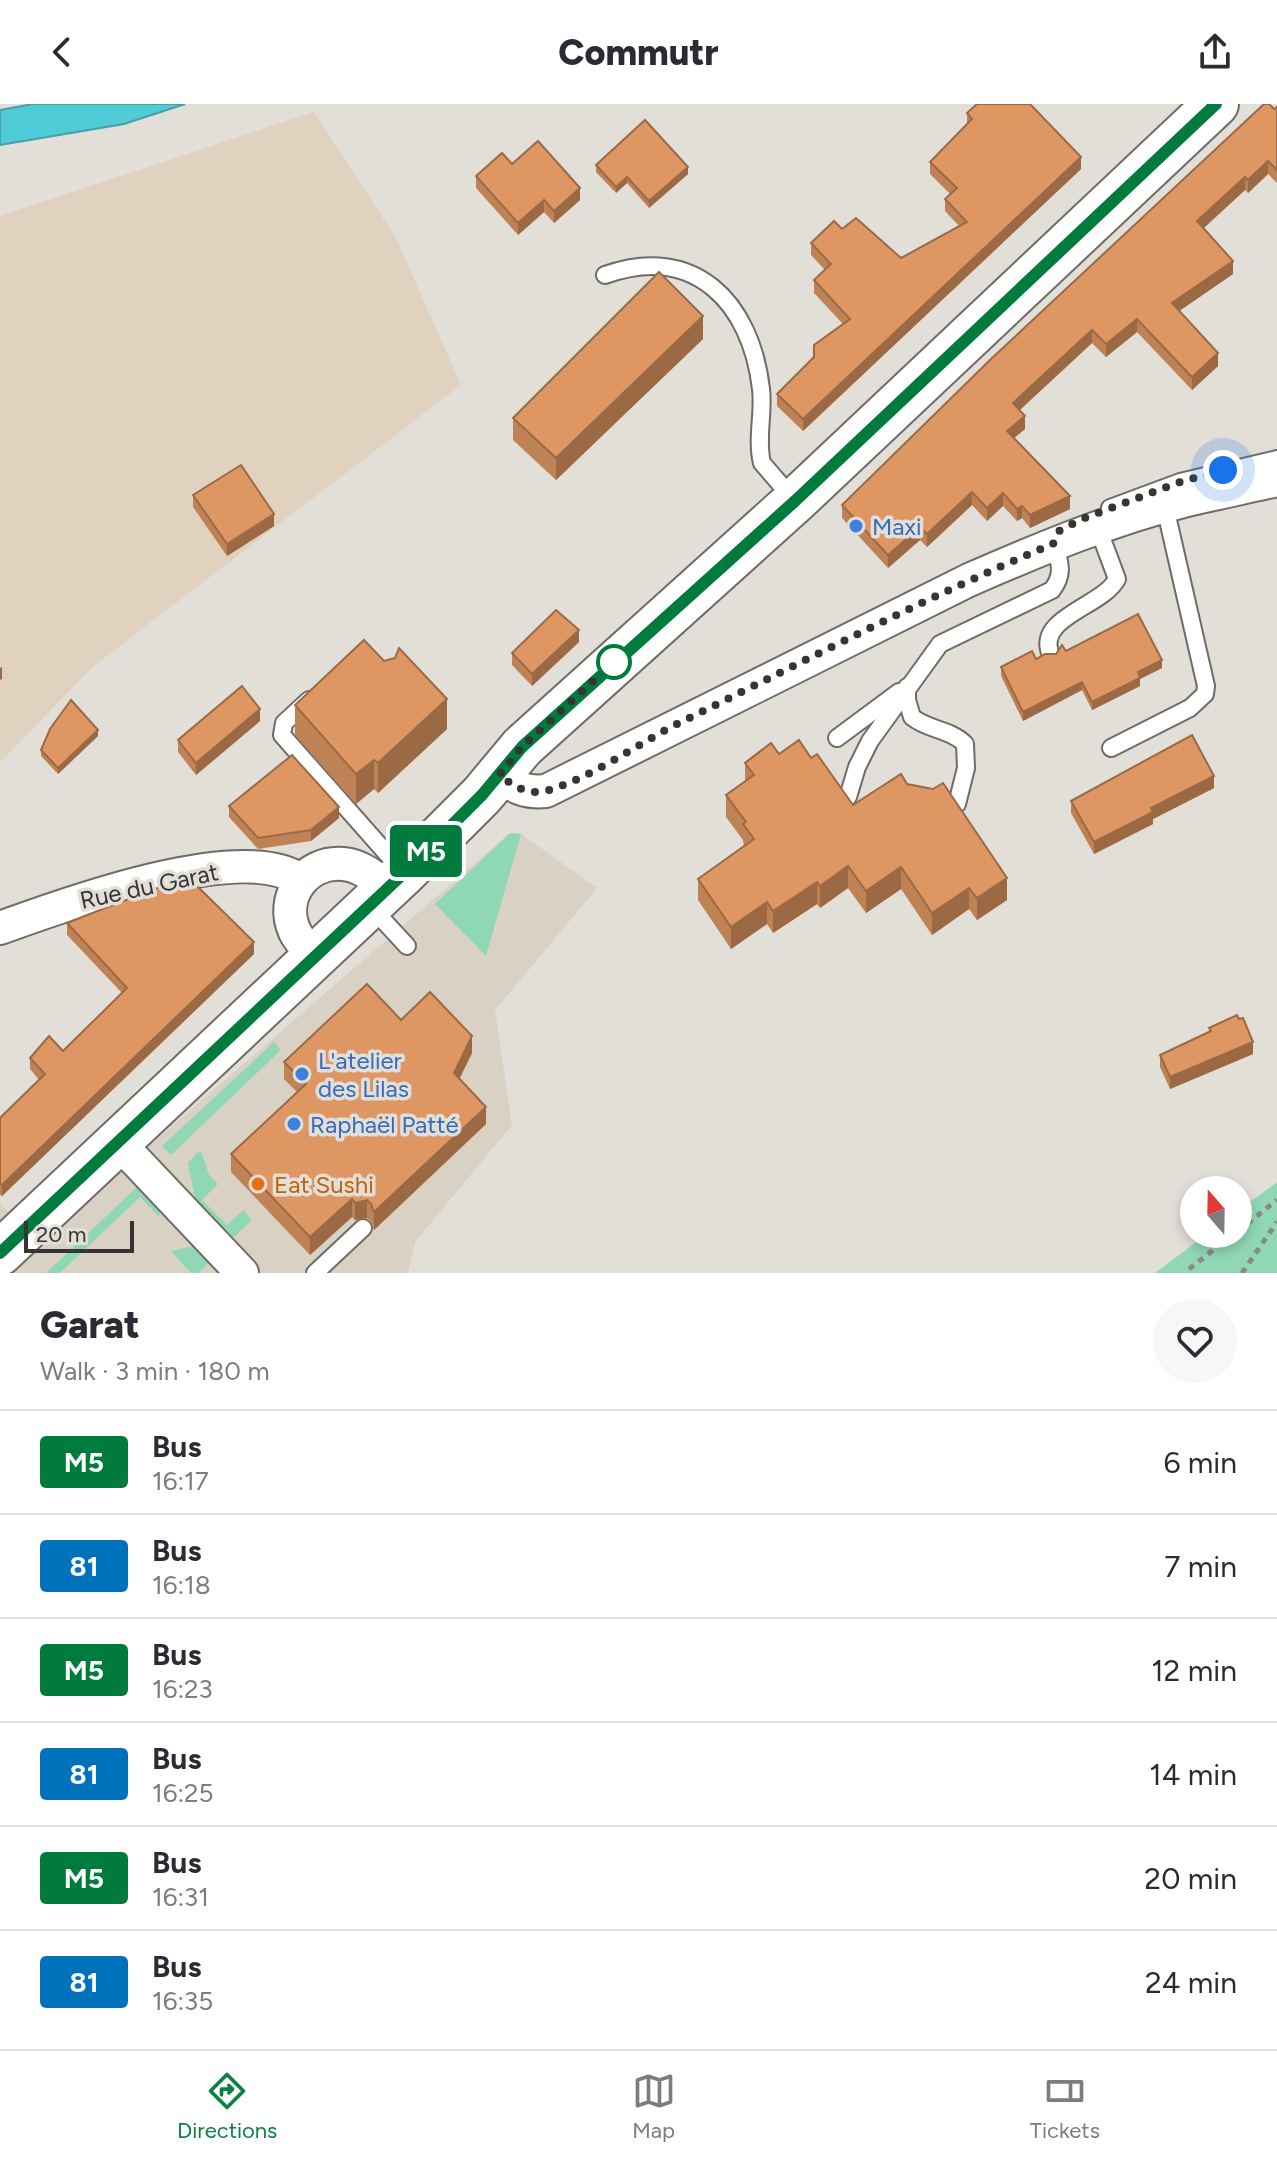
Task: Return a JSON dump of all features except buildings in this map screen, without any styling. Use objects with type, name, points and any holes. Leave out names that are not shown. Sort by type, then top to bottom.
[{"type":"main road","points":[[0,1253],[387,889],[482,795],[522,747],[795,501],[1216,104]]},
{"type":"street","points":[[499,775],[516,788],[531,793],[546,791],[969,580],[1053,544],[1165,507],[1277,480]]},
{"type":"street","points":[[315,957],[295,933],[292,922],[290,906],[300,880],[314,870],[342,864],[359,868],[387,889]]},
{"type":"street","name":"Rue du Garat","points":[[0,928],[122,887],[183,873],[244,867],[287,871],[300,880]]},
{"type":"street","points":[[118,1142],[242,1273]]},
{"type":"lane","points":[[605,275],[646,265],[675,267],[693,273],[725,299],[745,330],[758,368],[762,463],[795,501]]},
{"type":"lane","points":[[848,797],[870,741],[940,644],[1052,590],[1059,580],[1061,569],[1053,544],[1059,531],[1133,498],[1192,479],[1277,459]]},
{"type":"lane","points":[[1111,748],[1190,708],[1205,694],[1206,686],[1165,507]]},
{"type":"lane","points":[[1050,653],[1047,638],[1050,631],[1105,594],[1117,579],[1098,528]]},
{"type":"lane","points":[[837,738],[907,687]]},
{"type":"lane","points":[[907,687],[912,717],[930,728],[950,733],[965,744],[966,768],[957,804]]},
{"type":"lane","points":[[319,691],[284,723],[282,735],[387,889],[407,946]]},
{"type":"lane","points":[[315,1273],[363,1228]]},
{"type":"path","points":[[1252,1220],[1277,1200]]},
{"type":"path","points":[[1242,1273],[1277,1222]]},
{"type":"path","points":[[1189,1272],[1217,1248]]},
{"type":"shaded area","points":[[314,112],[396,238],[461,385],[95,665],[0,762],[0,216]]},
{"type":"shaded area","points":[[510,833],[521,834],[597,888],[495,1010],[512,1125],[415,1242],[408,1273],[0,1273],[0,1204],[39,1241]]},
{"type":"green space","points":[[510,833],[521,834],[486,956],[435,904]]},
{"type":"green space","points":[[274,1042],[281,1050],[171,1155],[162,1146]]},
{"type":"green space","points":[[198,1152],[202,1153],[209,1175],[218,1184],[202,1200],[227,1225],[243,1210],[252,1220],[233,1238],[195,1199],[188,1163]]},
{"type":"green space","points":[[1277,1182],[1277,1273],[1155,1273],[1188,1248],[1252,1248],[1252,1201]]},
{"type":"green space","points":[[138,1186],[160,1211],[159,1217],[140,1197],[60,1273],[46,1273]]},
{"type":"green space","points":[[193,1246],[210,1262],[198,1273],[191,1273],[171,1251]]},
{"type":"water","points":[[33,104],[185,104],[124,124],[0,145],[0,110]]},
{"type":"bus line","name":"M5","points":[[0,1253],[404,873],[482,795],[522,747],[795,501],[1216,104]]},
{"type":"place","name":"Maxi","points":[[856,526]]},
{"type":"place","name":"L'atelier des Lilas","points":[[302,1074]]},
{"type":"place","name":"Raphaël Patté","points":[[294,1124]]},
{"type":"place","name":"Eat Sushi","points":[[258,1184]]},
{"type":"route","points":[[614,662],[619,657],[522,747],[499,775],[516,788],[531,793],[566,783],[969,580],[1053,544],[1059,531],[1082,519],[1133,498],[1223,470]]}]
